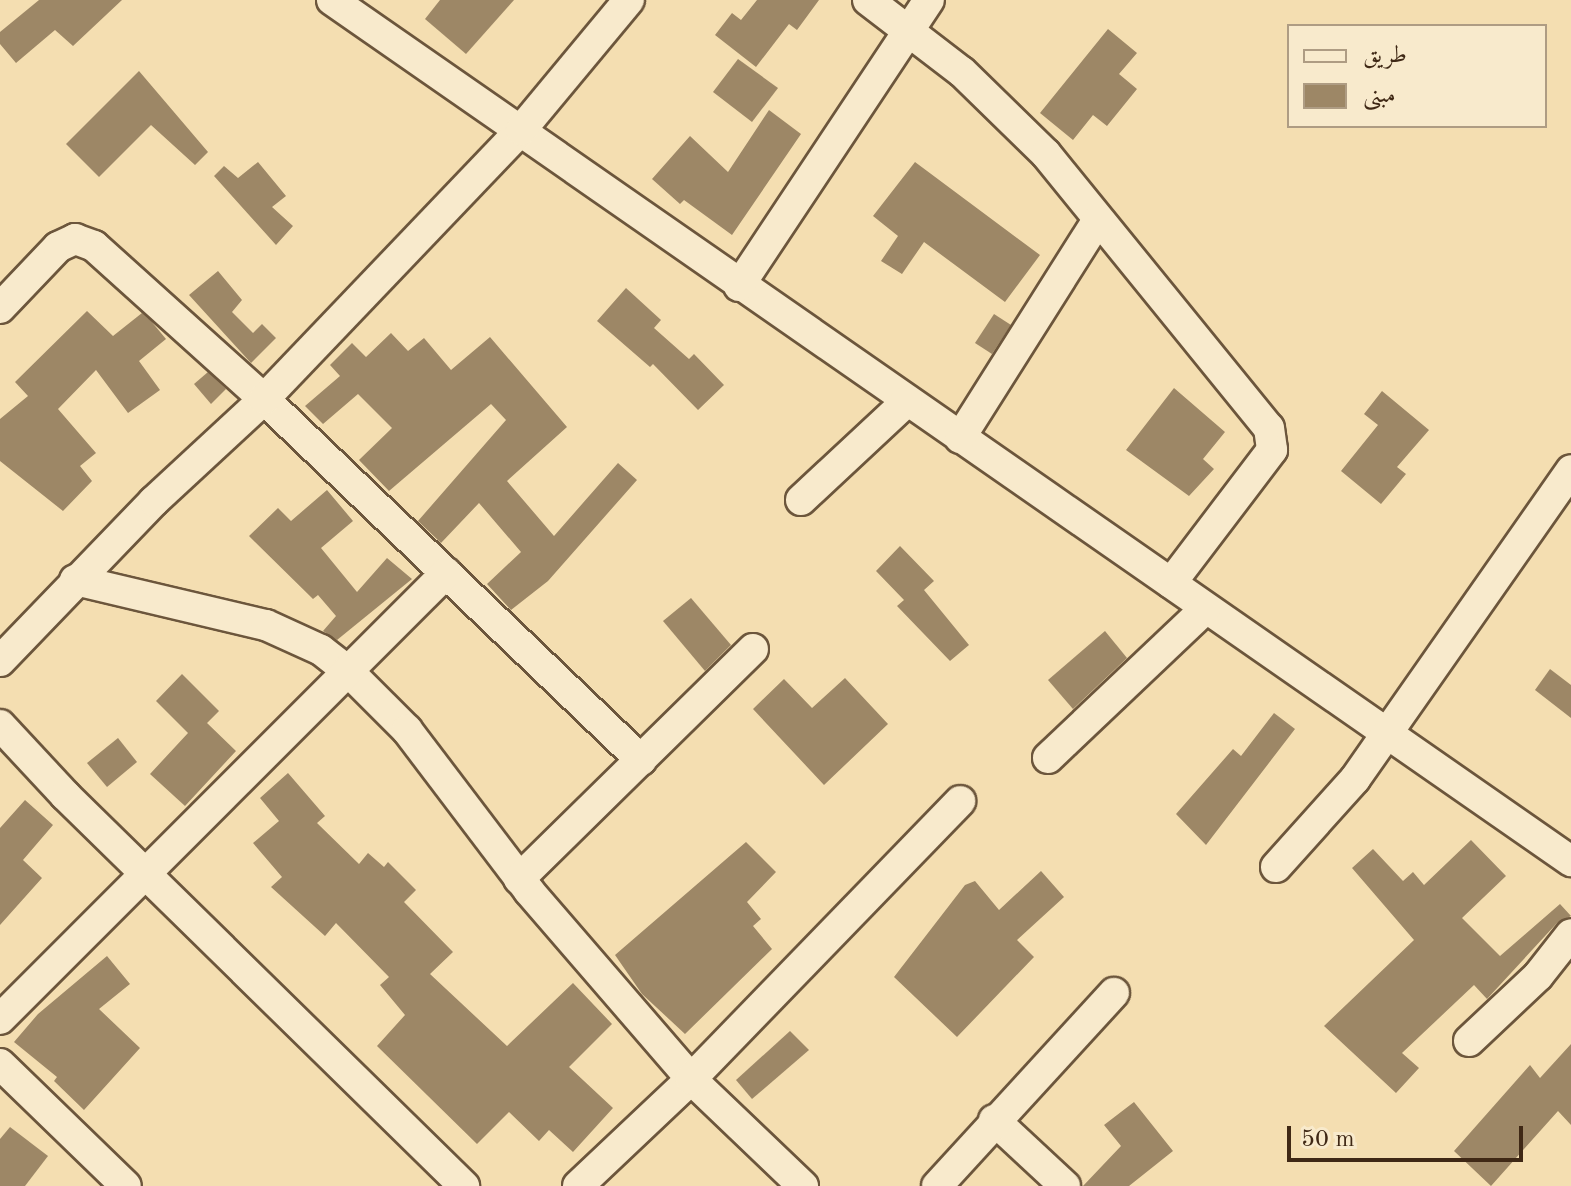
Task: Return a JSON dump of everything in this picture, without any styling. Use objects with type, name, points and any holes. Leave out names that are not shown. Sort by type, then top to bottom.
[{"type":"street","points":[[332,0],[739,286],[1205,609],[1389,732],[1571,861]]},
{"type":"street","points":[[0,661],[75,580],[264,399],[521,130],[629,0]]},
{"type":"street","points":[[868,0],[909,29],[997,104],[1098,220],[1274,438],[1266,458],[1171,583]]},
{"type":"street","points":[[739,286],[929,0]]},
{"type":"street","points":[[960,438],[1098,220]]},
{"type":"street","points":[[0,308],[58,247],[75,239],[94,246],[264,399],[641,760]]},
{"type":"street","points":[[801,500],[907,401]]},
{"type":"street","points":[[1276,867],[1355,779],[1571,470]]},
{"type":"street","points":[[0,1019],[446,573]]},
{"type":"street","points":[[75,580],[266,625],[321,650],[347,670],[407,730],[519,879],[691,1079],[803,1186]]},
{"type":"street","points":[[1048,758],[1205,609]]},
{"type":"street","points":[[519,879],[753,649]]},
{"type":"street","points":[[0,725],[144,872],[464,1186]]},
{"type":"street","points":[[578,1186],[691,1079],[960,801]]},
{"type":"street","points":[[1469,1041],[1538,976],[1571,934]]},
{"type":"street","points":[[937,1186],[994,1120],[1114,993]]},
{"type":"street","points":[[0,1064],[126,1186]]},
{"type":"street","points":[[994,1120],[1065,1186]]},
{"type":"building","points":[[39,0],[122,0],[73,46],[55,30],[16,63],[0,44],[0,32]]},
{"type":"building","points":[[440,0],[514,0],[466,54],[425,19]]},
{"type":"building","points":[[757,0],[819,0],[797,30],[789,24],[756,67],[715,35],[732,13],[741,20]]},
{"type":"building","points":[[1108,29],[1137,53],[1119,74],[1137,89],[1107,126],[1093,115],[1073,140],[1040,113]]},
{"type":"building","points":[[738,59],[778,88],[752,122],[713,92]]},
{"type":"building","points":[[139,71],[208,152],[195,165],[151,125],[99,177],[66,144]]},
{"type":"building","points":[[769,110],[801,134],[732,235],[684,200],[680,204],[652,179],[690,136],[728,172]]},
{"type":"building","points":[[258,162],[286,196],[272,207],[293,226],[276,245],[214,176],[224,166],[238,178]]},
{"type":"building","points":[[915,162],[1040,255],[1005,302],[924,242],[902,274],[881,261],[898,236],[873,216]]},
{"type":"building","points":[[218,271],[242,300],[232,312],[253,333],[262,324],[276,338],[251,363],[189,295]]},
{"type":"building","points":[[626,288],[661,320],[654,328],[689,359],[694,354],[724,385],[698,410],[653,364],[650,367],[597,321]]},
{"type":"building","points":[[87,311],[113,336],[142,313],[151,321],[166,339],[139,361],[160,390],[128,413],[96,370],[58,409],[96,453],[80,466],[92,481],[63,511],[0,461],[0,419],[28,396],[15,382]]},
{"type":"building","points":[[994,314],[1011,325],[992,354],[975,343]]},
{"type":"building","points":[[391,333],[408,351],[424,338],[451,370],[490,337],[567,427],[507,481],[554,536],[618,463],[637,480],[548,581],[511,610],[487,584],[521,552],[479,503],[441,543],[418,521],[506,420],[491,404],[389,491],[359,460],[392,428],[358,394],[323,424],[305,406],[340,376],[330,365],[352,343],[366,357]]},
{"type":"building","points":[[208,372],[226,389],[211,404],[194,384]]},
{"type":"building","points":[[1174,388],[1225,432],[1203,459],[1214,469],[1189,496],[1126,450]]},
{"type":"building","points":[[1382,391],[1429,430],[1397,467],[1406,474],[1381,504],[1341,471],[1378,425],[1364,414]]},
{"type":"building","points":[[327,490],[353,521],[321,548],[357,592],[387,558],[412,579],[337,640],[323,631],[336,616],[318,595],[313,599],[249,536],[278,508],[291,521]]},
{"type":"building","points":[[900,546],[934,581],[924,590],[969,645],[950,661],[897,606],[904,600],[876,571]]},
{"type":"building","points":[[691,598],[731,645],[705,671],[663,621]]},
{"type":"building","points":[[1105,631],[1127,658],[1073,709],[1048,680]]},
{"type":"building","points":[[1550,669],[1571,685],[1571,718],[1535,690]]},
{"type":"building","points":[[182,674],[219,711],[207,723],[236,751],[185,806],[150,774],[188,733],[156,701]]},
{"type":"building","points":[[845,678],[888,724],[824,785],[753,709],[784,679],[812,708]]},
{"type":"building","points":[[1274,713],[1295,729],[1206,845],[1176,814],[1233,749],[1241,756]]},
{"type":"building","points":[[118,738],[137,762],[107,787],[87,763]]},
{"type":"building","points":[[288,773],[325,816],[317,823],[359,864],[368,853],[384,867],[388,862],[416,890],[404,902],[453,952],[430,974],[507,1046],[573,983],[612,1024],[569,1067],[613,1108],[573,1152],[549,1130],[539,1141],[509,1112],[477,1144],[377,1046],[405,1015],[380,985],[389,977],[336,923],[325,936],[271,887],[282,877],[253,843],[279,821],[260,798]]},
{"type":"building","points":[[25,800],[53,825],[23,860],[42,878],[0,925],[0,828]]},
{"type":"building","points":[[1471,840],[1506,876],[1462,918],[1500,956],[1560,904],[1571,916],[1557,923],[1487,999],[1474,985],[1402,1053],[1419,1068],[1396,1093],[1324,1026],[1414,940],[1352,868],[1373,849],[1403,881],[1413,872],[1424,885]]},
{"type":"building","points":[[746,842],[776,872],[747,902],[761,919],[753,926],[772,949],[685,1034],[642,994],[615,955]]},
{"type":"building","points":[[1041,871],[1064,897],[1017,940],[1034,957],[957,1037],[894,977],[965,885],[975,881],[999,910]]},
{"type":"building","points":[[107,956],[130,984],[99,1009],[140,1048],[84,1110],[54,1081],[57,1077],[14,1042],[38,1014]]},
{"type":"building","points":[[790,1031],[809,1050],[752,1099],[736,1080]]},
{"type":"building","points":[[1571,1044],[1571,1125],[1558,1111],[1491,1186],[1454,1151],[1530,1065],[1540,1078]]},
{"type":"building","points":[[1134,1102],[1173,1151],[1129,1186],[1083,1186],[1121,1146],[1104,1125]]},
{"type":"building","points":[[10,1127],[48,1156],[25,1186],[0,1186],[0,1139]]}]
